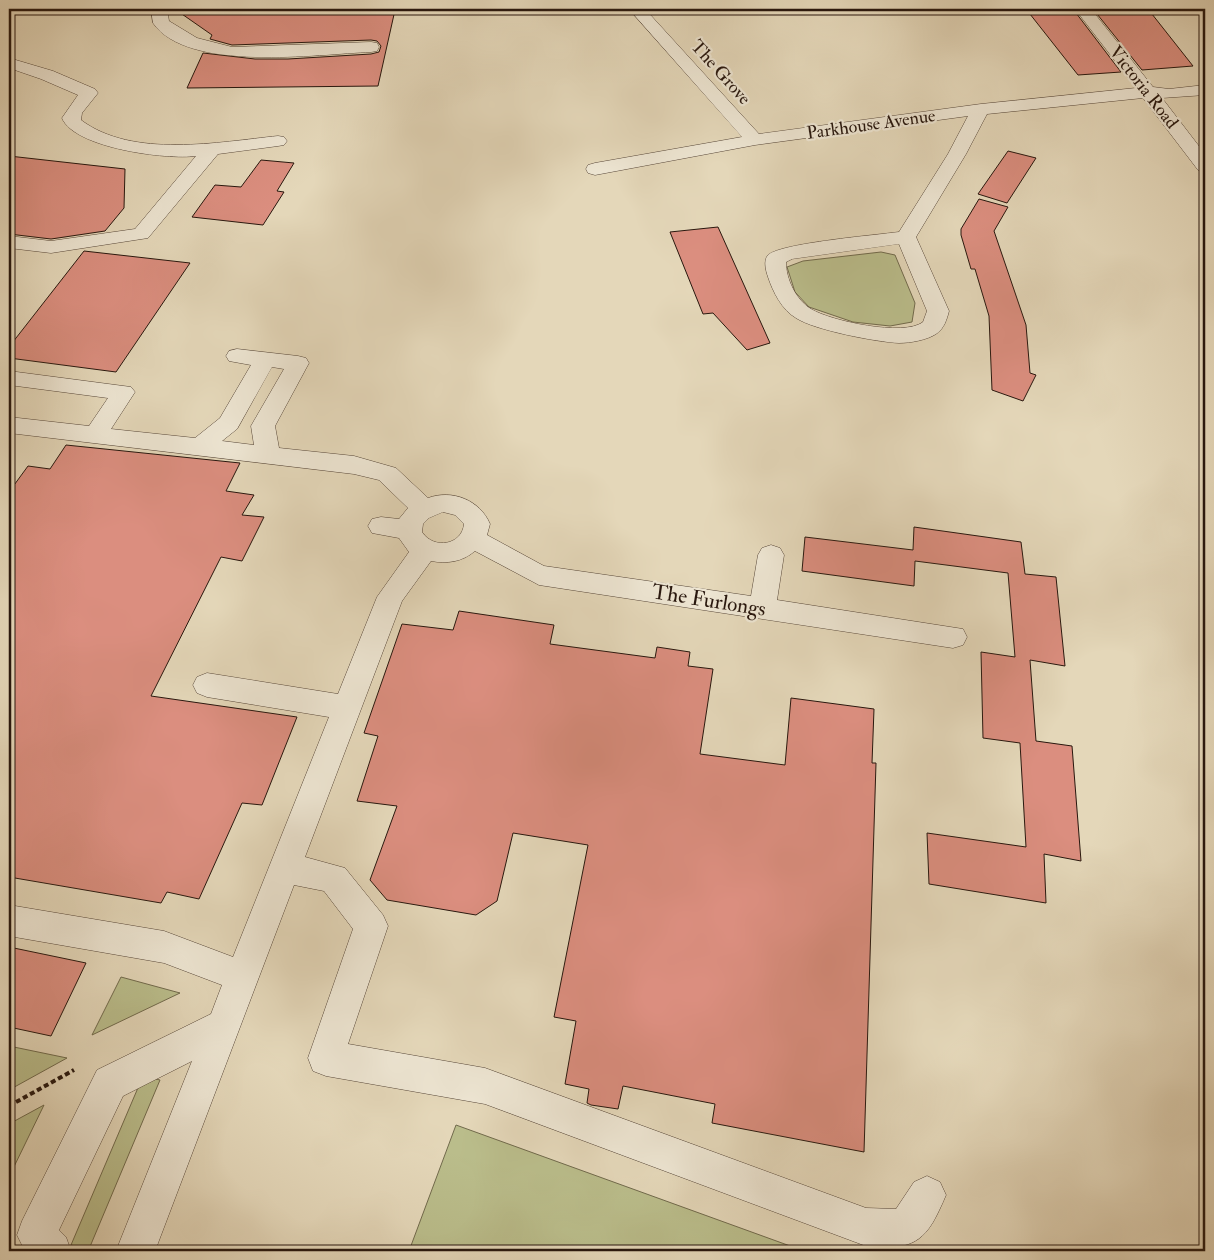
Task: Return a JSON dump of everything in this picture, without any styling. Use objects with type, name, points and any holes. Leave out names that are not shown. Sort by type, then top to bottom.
[{"type":"street","points":[[159,9],[161,23],[186,41],[226,51],[244,53],[371,47]]},
{"type":"street","name":"The Grove","points":[[637,9],[755,140]]},
{"type":"street","name":"Victoria Road","points":[[1083,9],[1205,166]]},
{"type":"street","points":[[9,63],[47,74],[89,93],[73,112],[71,118],[73,123],[85,132],[124,144],[184,152],[278,141]]},
{"type":"street","name":"Parkhouse Avenue","points":[[595,169],[755,140],[981,109],[1149,92],[1169,94],[1205,90]]},
{"type":"street","points":[[906,237],[957,154],[981,109]]},
{"type":"street","points":[[9,242],[51,247],[141,234],[212,149]]},
{"type":"street","points":[[906,237],[938,311],[935,322],[928,330],[901,336],[818,321],[803,314],[793,305],[775,267],[776,259],[787,254],[906,237]]},
{"type":"street","points":[[236,356],[298,363],[263,426],[268,455]]},
{"type":"street","points":[[200,447],[229,423],[265,359]]},
{"type":"street","points":[[9,378],[123,392],[95,435]]},
{"type":"street","points":[[11,428],[95,435],[354,465],[388,474],[419,529],[448,553],[459,549],[472,538],[477,527],[476,518],[462,506],[441,503],[419,529],[390,596],[136,1251]]},
{"type":"street","points":[[381,526],[393,529],[419,529]]},
{"type":"street","name":"The Furlongs","points":[[472,538],[539,575],[953,637]]},
{"type":"street","points":[[762,608],[770,555]]},
{"type":"street","points":[[206,685],[347,708]]},
{"type":"street","points":[[285,868],[334,878],[371,926],[326,1058],[485,1086],[866,1227],[899,1230],[915,1220],[927,1195]]},
{"type":"street","points":[[9,920],[164,947],[243,977]]},
{"type":"street","points":[[52,1251],[36,1235],[110,1083],[224,1026]]},
{"type":"green space","points":[[881,252],[895,255],[915,303],[912,322],[890,326],[853,322],[809,307],[795,292],[787,267],[803,261]]},
{"type":"green space","points":[[121,977],[180,993],[92,1035]]},
{"type":"green space","points":[[9,1046],[67,1058],[9,1090]]},
{"type":"green space","points":[[143,1076],[160,1080],[89,1249],[71,1245]]},
{"type":"green space","points":[[44,1105],[9,1177],[9,1124]]},
{"type":"green space","points":[[456,1125],[804,1251],[409,1251]]},
{"type":"building","points":[[1026,9],[1073,9],[1121,72],[1078,75]]},
{"type":"building","points":[[1093,9],[1148,9],[1193,66],[1142,70]]},
{"type":"building","points":[[395,10],[378,86],[187,88],[203,53],[255,59],[288,59],[371,54],[379,52],[381,46],[377,41],[371,40],[232,45],[210,39],[212,35],[179,12]]},
{"type":"building","points":[[1008,151],[1036,158],[1007,203],[978,194]]},
{"type":"building","points":[[9,156],[125,169],[124,208],[105,231],[51,239],[9,234]]},
{"type":"building","points":[[261,160],[294,163],[277,191],[284,192],[263,225],[192,217],[215,185],[241,187]]},
{"type":"building","points":[[979,199],[1008,207],[994,231],[1026,325],[1030,373],[1036,375],[1023,401],[992,390],[989,316],[975,269],[971,269],[961,235],[961,229]]},
{"type":"building","points":[[718,227],[770,343],[747,350],[713,313],[703,314],[670,232]]},
{"type":"building","points":[[84,251],[190,263],[116,372],[9,358],[9,347]]},
{"type":"building","points":[[66,445],[240,463],[226,491],[254,495],[242,515],[264,517],[242,561],[221,557],[151,696],[297,717],[262,805],[242,803],[199,899],[167,892],[161,903],[9,877],[9,492],[28,466],[50,469]]},
{"type":"building","points":[[914,527],[1021,542],[1025,574],[1056,577],[1065,666],[1030,660],[1036,741],[1072,746],[1081,861],[1044,854],[1046,903],[929,884],[927,833],[1026,847],[1020,743],[983,738],[981,652],[1015,657],[1008,573],[915,561],[914,586],[802,571],[805,537],[913,550]]},
{"type":"building","points":[[459,611],[554,625],[550,644],[655,658],[657,647],[690,652],[688,666],[713,669],[700,754],[785,765],[791,698],[874,709],[872,763],[876,763],[864,1152],[712,1123],[715,1104],[623,1086],[618,1109],[591,1105],[587,1103],[589,1089],[565,1084],[576,1021],[554,1017],[588,845],[513,833],[497,901],[476,915],[387,900],[370,880],[397,806],[357,801],[378,736],[364,733],[402,624],[453,630]]},
{"type":"building","points":[[9,947],[86,963],[51,1036],[9,1027]]}]
